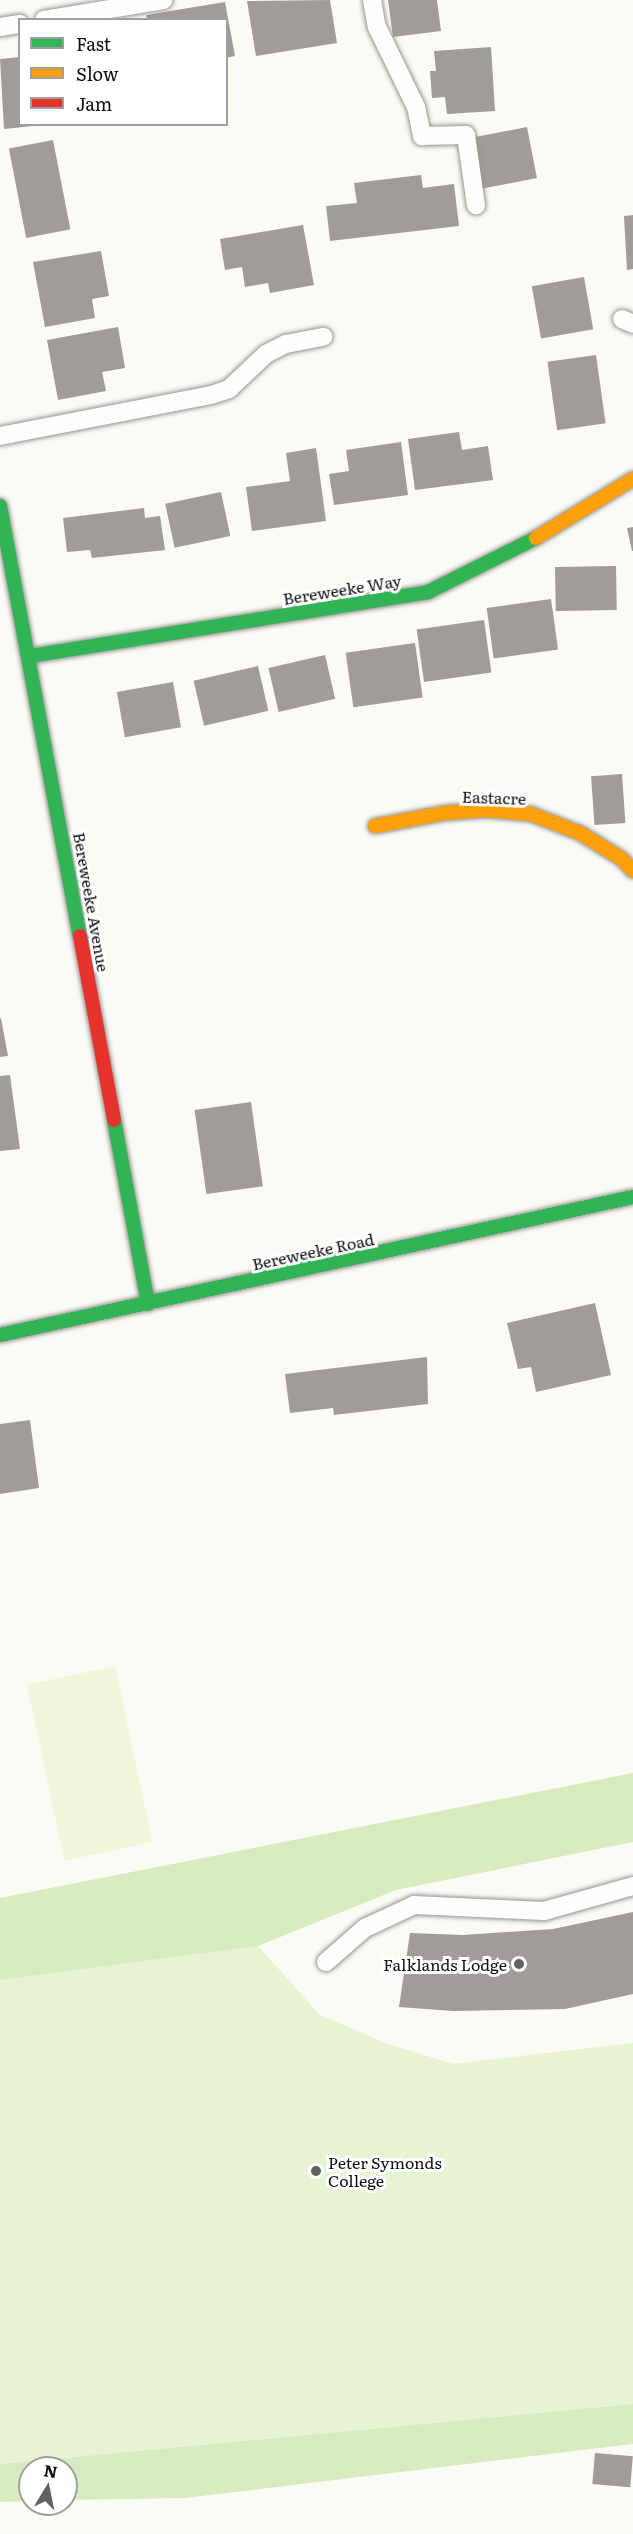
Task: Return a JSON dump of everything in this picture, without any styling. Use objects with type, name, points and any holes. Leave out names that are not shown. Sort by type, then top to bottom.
[{"type":"street","name":"Bereweeke Way","points":[[30,656],[428,592],[510,554],[633,479]]},
{"type":"street","name":"Bereweeke Avenue","points":[[0,506],[30,656],[148,1304]]},
{"type":"street","name":"Eastacre","points":[[375,826],[444,813],[486,810],[531,814],[580,833],[622,859],[633,871]]},
{"type":"street","name":"Bereweeke Road","points":[[0,1335],[633,1197]]},
{"type":"lane","points":[[56,18],[163,0]]},
{"type":"lane","points":[[372,0],[377,27],[416,107],[422,136],[466,135],[476,205]]},
{"type":"lane","points":[[0,27],[18,24]]},
{"type":"lane","points":[[0,436],[211,395],[229,389],[266,354],[286,344],[322,337]]},
{"type":"lane","points":[[326,1962],[365,1928],[414,1905],[544,1911],[633,1886]]},
{"type":"green space","points":[[115,1666],[152,1842],[64,1861],[27,1685]]},
{"type":"green space","points":[[633,1773],[633,1842],[396,1890],[258,1946],[0,1980],[0,1898]]},
{"type":"green space","name":"Peter Symonds College","points":[[258,1946],[320,2015],[388,2044],[453,2064],[633,2043],[633,2404],[78,2457],[18,2456],[18,2462],[0,2464],[0,1980]]},
{"type":"green space","points":[[633,2404],[633,2444],[185,2498],[78,2500],[78,2457]]},
{"type":"green space","points":[[18,2462],[18,2501],[0,2502],[0,2464]]},
{"type":"building","points":[[330,0],[337,43],[256,56],[247,1]]},
{"type":"building","points":[[388,0],[437,0],[441,31],[393,37]]},
{"type":"building","points":[[225,2],[228,18],[147,18],[146,15]]},
{"type":"building","points":[[228,18],[235,56],[228,58]]},
{"type":"building","points":[[491,47],[495,111],[447,114],[445,97],[432,98],[430,71],[436,71],[434,51]]},
{"type":"building","points":[[18,57],[18,126],[33,126],[4,129],[0,59]]},
{"type":"building","points":[[527,127],[537,178],[480,189],[470,138]]},
{"type":"building","points":[[53,140],[70,229],[26,238],[9,149]]},
{"type":"building","points":[[421,175],[423,188],[454,184],[459,226],[330,241],[326,206],[357,203],[354,183]]},
{"type":"building","points":[[633,215],[633,269],[627,270],[624,216]]},
{"type":"building","points":[[303,225],[314,285],[270,293],[268,283],[245,287],[242,267],[225,270],[220,239]]},
{"type":"building","points":[[101,251],[109,296],[92,299],[95,318],[45,327],[33,262]]},
{"type":"building","points":[[584,277],[593,329],[541,338],[532,286]]},
{"type":"building","points":[[118,327],[125,368],[102,372],[106,391],[58,400],[47,340]]},
{"type":"building","points":[[596,355],[606,423],[557,430],[547,362]]},
{"type":"building","points":[[459,432],[462,450],[488,446],[493,480],[415,490],[408,439]]},
{"type":"building","points":[[401,442],[408,495],[334,505],[329,474],[349,471],[346,450]]},
{"type":"building","points":[[316,448],[326,521],[252,531],[246,487],[290,481],[286,453]]},
{"type":"building","points":[[221,492],[230,536],[175,548],[165,504]]},
{"type":"building","points":[[144,508],[145,518],[160,516],[165,550],[92,558],[90,550],[67,552],[63,518]]},
{"type":"building","points":[[633,527],[633,551],[632,551],[627,528]]},
{"type":"building","points":[[616,566],[617,610],[556,611],[555,567]]},
{"type":"building","points":[[551,599],[558,650],[494,659],[487,608]]},
{"type":"building","points":[[484,620],[491,672],[424,682],[417,629]]},
{"type":"building","points":[[415,643],[423,697],[353,707],[346,653]]},
{"type":"building","points":[[325,655],[335,699],[279,712],[268,668]]},
{"type":"building","points":[[258,666],[268,711],[204,726],[194,681]]},
{"type":"building","points":[[173,682],[181,727],[125,737],[117,692]]},
{"type":"building","points":[[622,774],[625,823],[594,825],[591,776]]},
{"type":"building","points":[[0,1019],[8,1056],[0,1057]]},
{"type":"building","points":[[10,1075],[20,1149],[0,1151],[0,1076]]},
{"type":"building","points":[[251,1102],[263,1186],[206,1194],[195,1110]]},
{"type":"building","points":[[595,1303],[611,1375],[536,1392],[531,1367],[518,1369],[507,1323]]},
{"type":"building","points":[[427,1357],[428,1404],[334,1415],[333,1408],[290,1413],[285,1374]]},
{"type":"building","points":[[30,1420],[39,1488],[0,1494],[0,1424]]},
{"type":"building","name":"Falklands Lodge","points":[[633,1912],[633,1994],[565,2009],[453,2011],[399,2007],[410,1933],[463,1935],[553,1929]]},
{"type":"building","points":[[595,2453],[633,2456],[630,2487],[592,2484]]},
{"type":"traffic: fast","points":[[0,506],[80,936]]},
{"type":"traffic: fast","points":[[30,656],[428,592],[536,538]]},
{"type":"traffic: fast","points":[[114,1120],[148,1304]]},
{"type":"traffic: fast","points":[[0,1335],[633,1197]]},
{"type":"traffic: slow","points":[[536,538],[633,479]]},
{"type":"traffic: slow","points":[[375,826],[444,813],[486,810],[531,814],[580,833],[622,859],[633,871]]},
{"type":"traffic: jam","points":[[80,936],[114,1120]]},
{"type":"place","name":"Falklands Lodge","points":[[519,1964]]},
{"type":"place","name":"Peter Symonds College","points":[[316,2171]]}]
